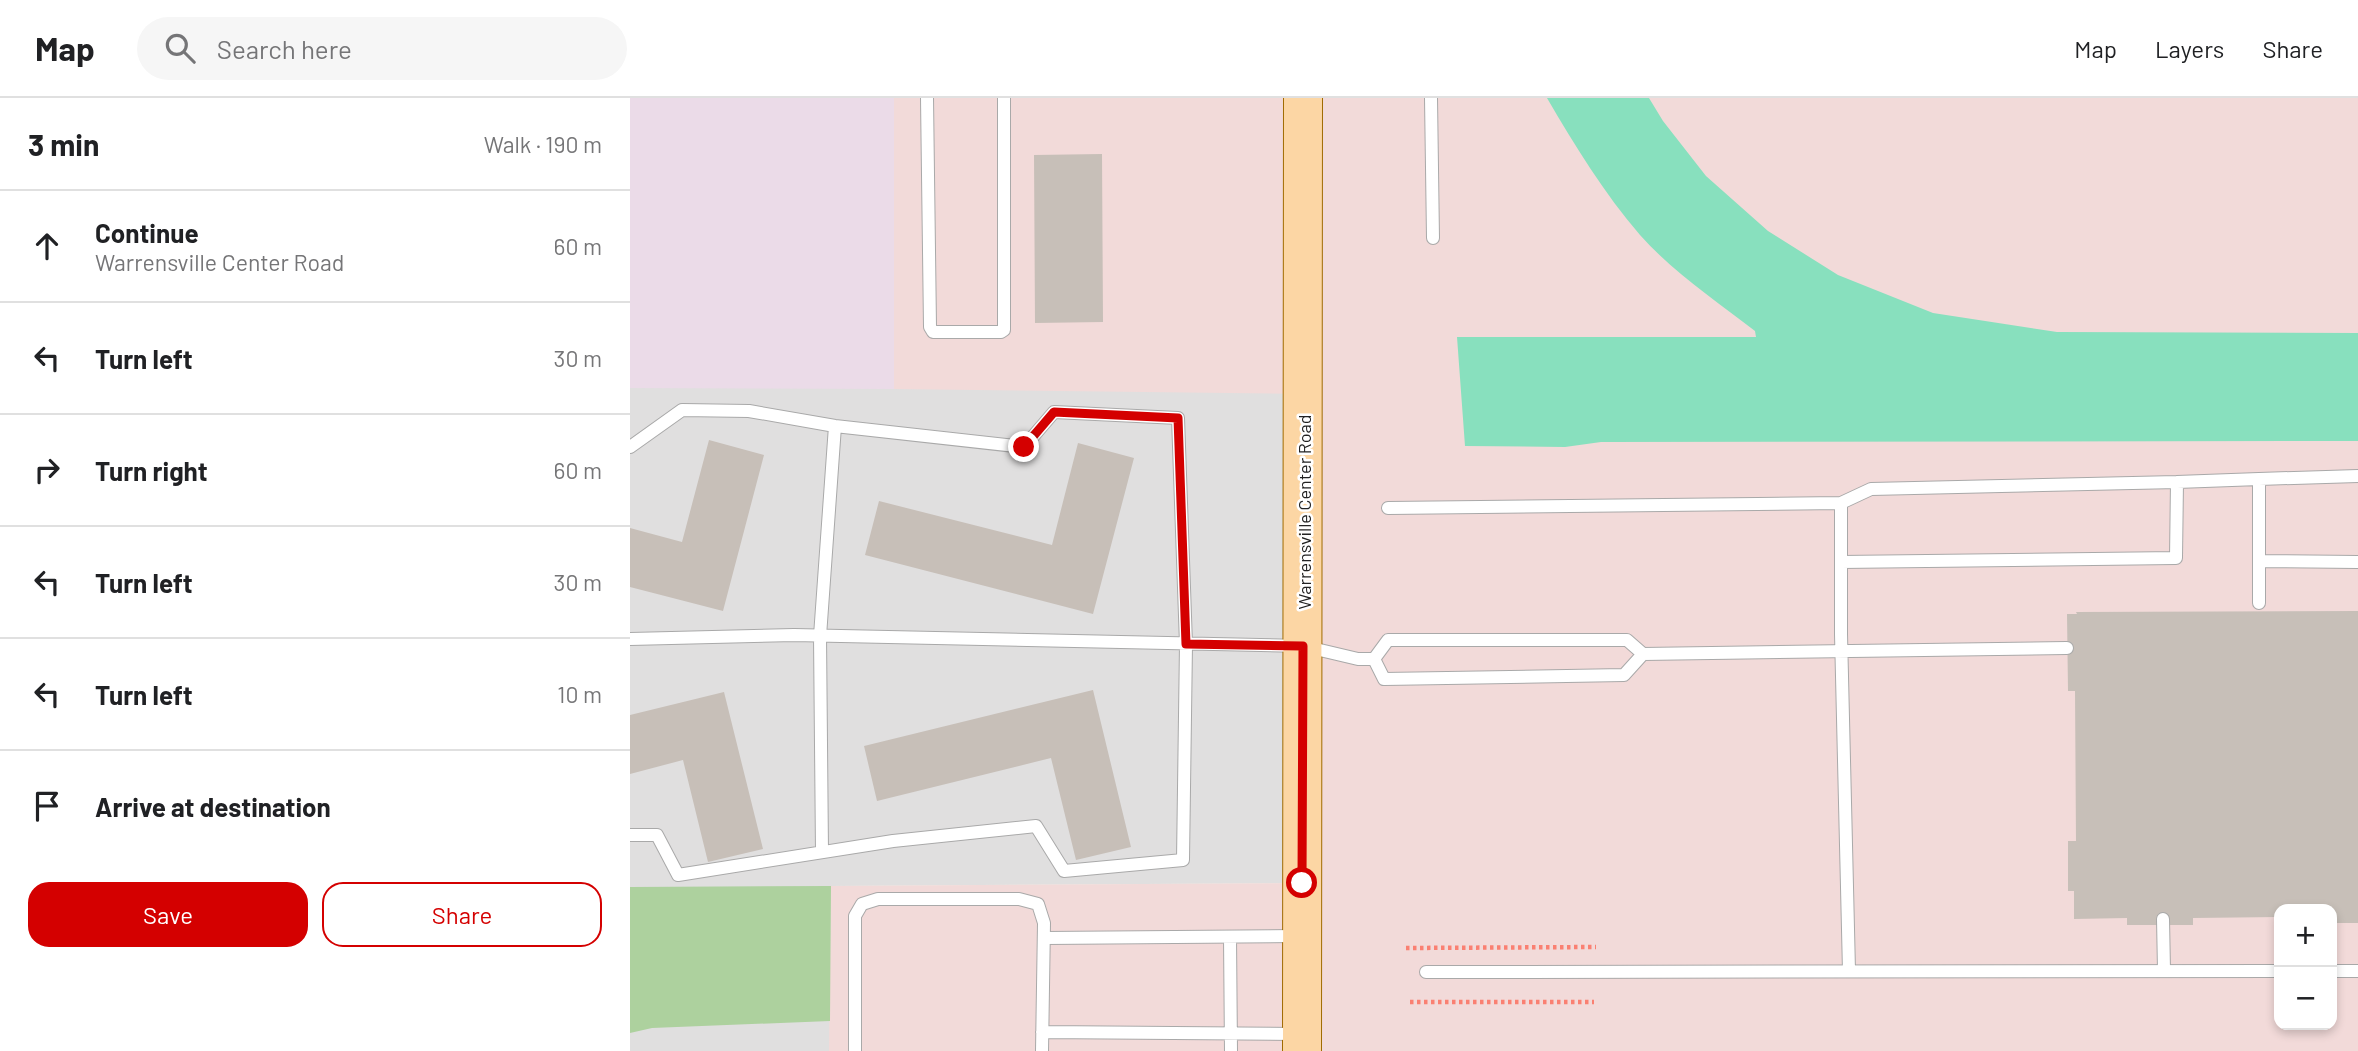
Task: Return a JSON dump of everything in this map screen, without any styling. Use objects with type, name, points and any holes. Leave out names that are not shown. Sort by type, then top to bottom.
[{"type":"main road","name":"Warrensville Center Road","points":[[1302,1042],[1303,98]]},
{"type":"lane","points":[[927,98],[930,327],[933,331],[1001,332],[1004,330],[1004,98]]},
{"type":"lane","points":[[1431,98],[1433,238]]},
{"type":"lane","points":[[630,446],[682,410],[749,411],[835,426],[1024,447],[1054,412],[1178,418],[1186,644],[1183,860],[1064,871],[1036,826],[893,841],[678,874],[657,835],[630,835]]},
{"type":"lane","points":[[822,852],[820,636],[835,426]]},
{"type":"lane","points":[[1388,508],[1841,503],[1871,489],[2358,476]]},
{"type":"lane","points":[[2259,479],[2259,603]]},
{"type":"lane","points":[[1841,562],[2176,558],[2177,482]]},
{"type":"lane","points":[[1841,503],[1849,971]]},
{"type":"lane","points":[[2259,561],[2358,562]]},
{"type":"lane","points":[[630,639],[820,636],[1303,646],[1358,659],[1374,659]]},
{"type":"lane","points":[[1374,659],[1388,640],[1628,640],[1643,654],[2067,648]]},
{"type":"lane","points":[[1374,659],[1384,679],[1624,676],[1643,654]]},
{"type":"lane","points":[[855,1051],[855,916],[862,904],[878,899],[1019,899],[1038,904],[1044,923],[1045,939],[1042,1051]]},
{"type":"lane","points":[[2163,919],[2164,970]]},
{"type":"lane","points":[[1045,939],[1302,936]]},
{"type":"lane","points":[[1230,937],[1231,1051]]},
{"type":"lane","points":[[1426,972],[2274,971]]},
{"type":"lane","points":[[2337,971],[2358,971]]},
{"type":"lane","points":[[1042,1032],[1232,1033],[1302,1042]]},
{"type":"path","points":[[1406,948],[1596,947]]},
{"type":"path","points":[[1410,1002],[1594,1002]]},
{"type":"shaded area","points":[[630,98],[894,98],[894,389],[630,388]]},
{"type":"shaded area","points":[[894,98],[2358,98],[2358,1051],[829,1051],[831,886],[1302,883],[1304,394],[894,389]]},
{"type":"shaded area","points":[[1304,385],[1302,883],[831,886],[830,1051],[630,1051],[630,386]]},
{"type":"green space","points":[[1547,98],[1649,98],[1663,121],[1706,176],[1768,231],[1838,275],[1933,313],[2057,332],[2358,333],[2358,441],[1601,442],[1565,447],[1465,446],[1457,337],[1756,337],[1755,331],[1681,274],[1640,235],[1590,169]]},
{"type":"green space","points":[[831,886],[830,1021],[652,1028],[630,1033],[630,887]]},
{"type":"building","points":[[1102,154],[1103,322],[1035,323],[1034,155]]},
{"type":"building","points":[[709,440],[764,455],[723,611],[630,587],[630,528],[682,542]]},
{"type":"building","points":[[1078,443],[1134,458],[1093,614],[865,555],[879,501],[1052,545]]},
{"type":"building","points":[[2358,611],[2358,923],[2337,923],[2337,904],[2274,904],[2274,917],[2193,918],[2193,925],[2127,925],[2127,918],[2074,919],[2074,891],[2068,891],[2068,841],[2076,841],[2075,691],[2068,691],[2067,614],[2077,614],[2076,612]]},
{"type":"building","points":[[1093,690],[1131,847],[1076,860],[1051,758],[877,801],[864,746]]},
{"type":"building","points":[[724,692],[763,849],[708,862],[683,760],[630,774],[630,715]]},
{"type":"route","points":[[1024,447],[1054,412],[1178,418],[1186,644],[1303,646],[1302,883]]}]
